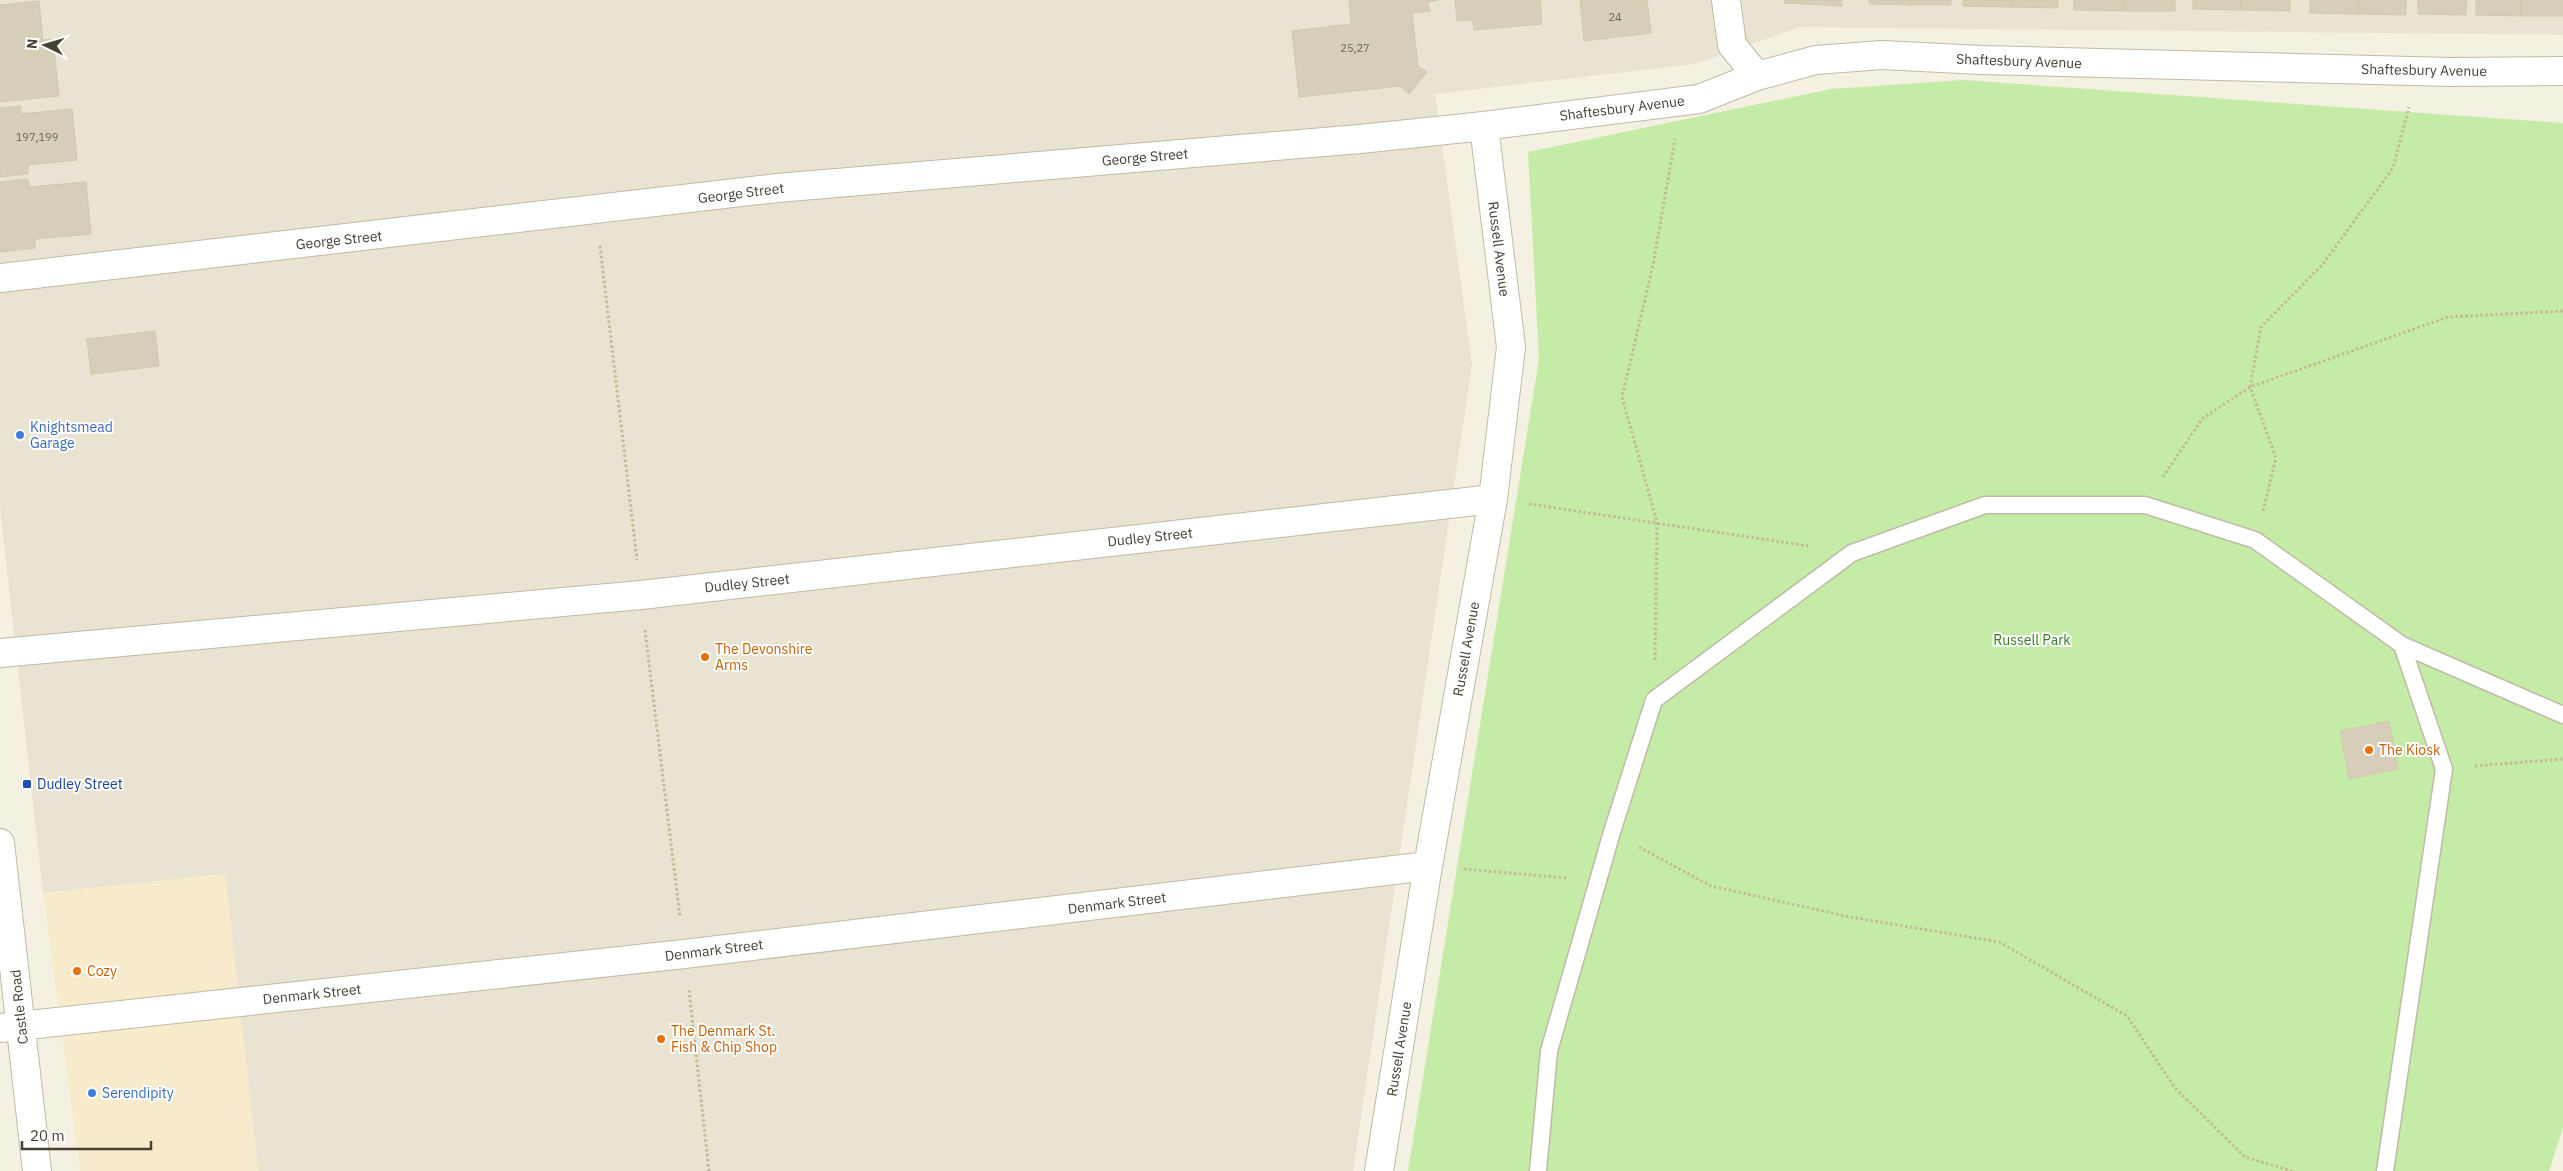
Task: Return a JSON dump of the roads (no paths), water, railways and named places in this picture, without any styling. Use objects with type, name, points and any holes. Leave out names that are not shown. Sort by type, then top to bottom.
[{"type":"street","points":[[1726,0],[1732,45],[1757,76]]},
{"type":"street","name":"Shaftesbury Avenue","points":[[1484,126],[1699,99],[1757,76],[1816,60],[1882,55],[1981,60],[2418,71],[2563,71]]},
{"type":"street","name":"George Street","points":[[0,278],[777,188],[1360,139],[1484,126]]},
{"type":"street","name":"Russell Avenue","points":[[1379,1171],[1428,866],[1493,499],[1512,347],[1484,126]]},
{"type":"street","name":"Dudley Street","points":[[0,653],[641,594],[1493,499]]},
{"type":"street","name":"Castle Road","points":[[0,843],[11,1027],[37,1171]]},
{"type":"street","name":"Denmark Street","points":[[11,1027],[684,954],[1428,866]]},
{"type":"lane","points":[[1538,1171],[1549,1051],[1597,881],[1654,700],[1852,553],[1985,505],[2145,505],[2256,540],[2402,644],[2563,715]]},
{"type":"lane","points":[[2385,1171],[2444,769],[2402,644]]},
{"type":"place","name":"Knightsmead Garage","points":[[20,435]]},
{"type":"place","name":"The Devonshire Arms","points":[[705,657]]},
{"type":"place","name":"The Kiosk","points":[[2369,750]]},
{"type":"place","name":"Dudley Street","points":[[27,784]]},
{"type":"place","name":"Cozy","points":[[77,971]]},
{"type":"place","name":"The Denmark St. Fish & Chip Shop","points":[[661,1039]]},
{"type":"place","name":"Serendipity","points":[[92,1093]]},
{"type":"park label","name":"Russell Park","points":[[2032,640]]}]
